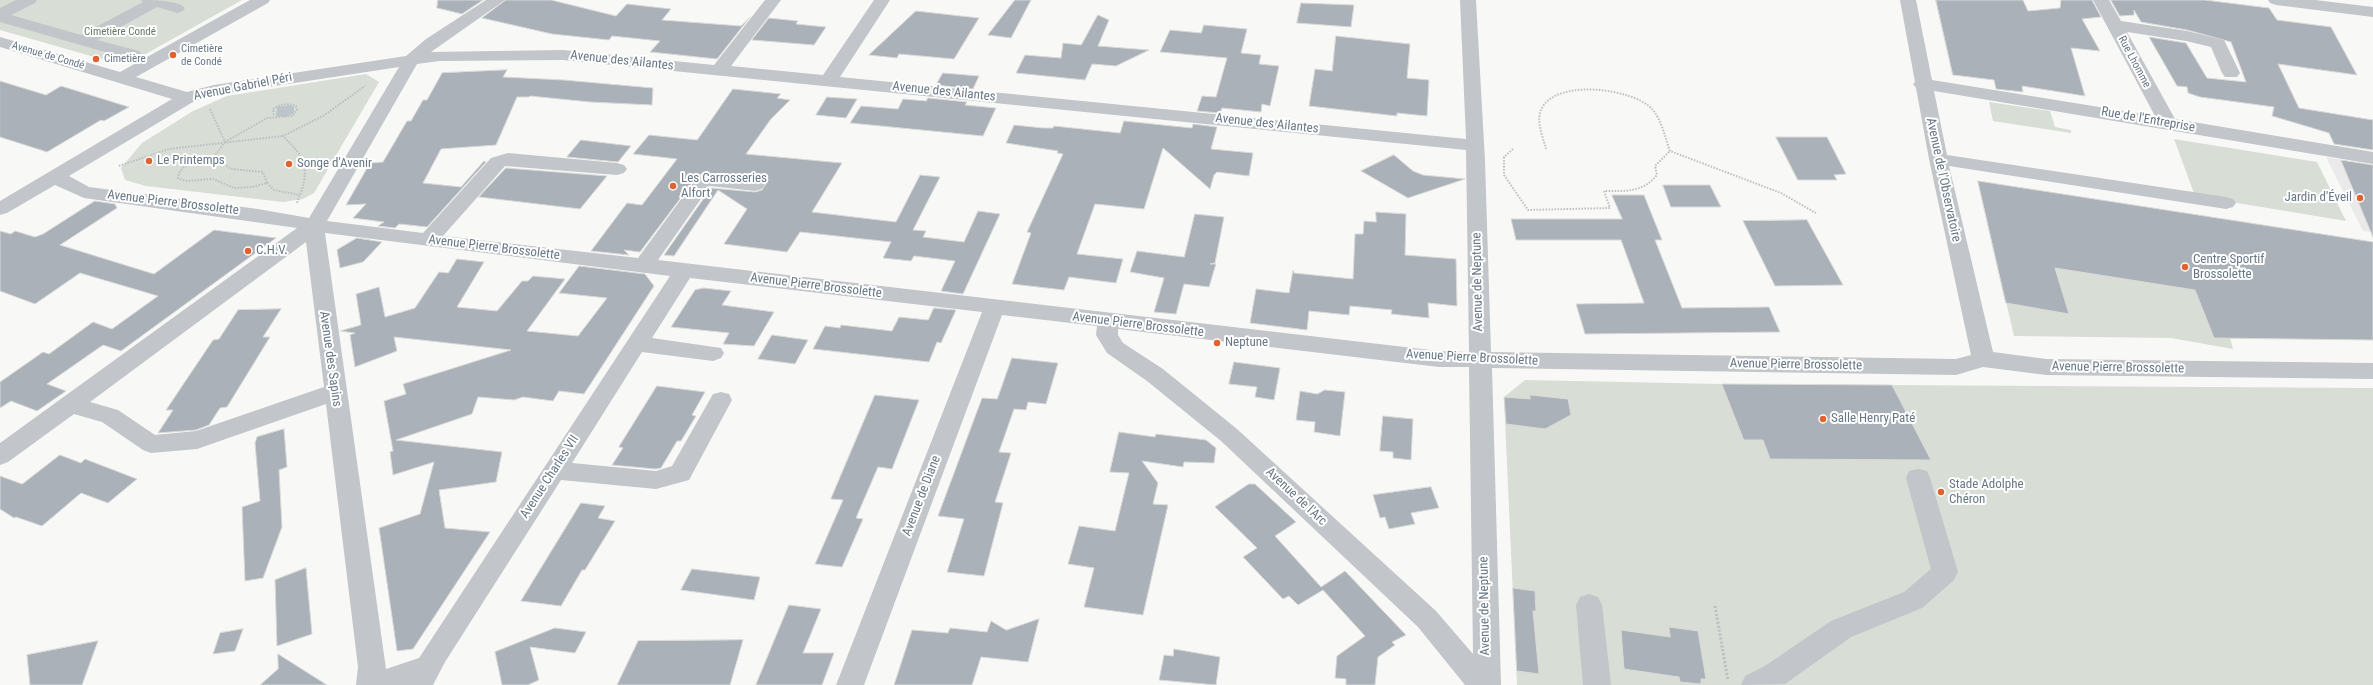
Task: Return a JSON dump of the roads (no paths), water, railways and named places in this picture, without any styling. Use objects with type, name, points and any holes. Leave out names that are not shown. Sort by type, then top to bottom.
[{"type":"street","points":[[0,14],[29,0]]},
{"type":"street","points":[[122,78],[262,0]]},
{"type":"street","name":"Avenue Gabriel Péri","points":[[0,209],[187,98],[214,90],[412,59],[432,43],[497,0]]},
{"type":"street","points":[[719,70],[773,0]]},
{"type":"street","points":[[829,80],[882,0]]},
{"type":"street","name":"Avenue de Neptune","points":[[1468,0],[1475,145],[1487,685]]},
{"type":"street","name":"Avenue de l'Observatoire","points":[[1908,0],[1922,84],[1983,359]]},
{"type":"street","name":"Rue Lhomme","points":[[2101,0],[2168,123]]},
{"type":"street","points":[[2276,0],[2373,12]]},
{"type":"street","points":[[82,41],[155,1],[177,8]]},
{"type":"street","points":[[0,17],[133,55]]},
{"type":"street","points":[[2115,25],[2187,36],[2218,44],[2231,73]]},
{"type":"street","name":"Avenue de Condé","points":[[0,42],[187,98]]},
{"type":"street","name":"Avenue des Ailantes","points":[[412,59],[439,56],[563,55],[829,80],[1475,145]]},
{"type":"street","points":[[0,456],[314,226],[412,59]]},
{"type":"street","name":"Rue de l'Entreprise","points":[[1922,84],[2168,123],[2373,158]]},
{"type":"street","points":[[427,240],[498,162],[508,159],[617,169]]},
{"type":"street","points":[[1938,159],[2226,204]]},
{"type":"street","name":"Avenue Pierre Brossolette","points":[[54,177],[84,192],[244,212],[314,226],[994,308],[1439,359],[1480,361],[1956,367],[1983,359],[2046,367],[2373,371]]},
{"type":"street","points":[[643,266],[705,180],[755,185]]},
{"type":"street","name":"Avenue des Sapins","points":[[314,226],[372,667],[370,685]]},
{"type":"street","name":"Avenue Charles VII","points":[[422,677],[554,470],[684,271]]},
{"type":"street","name":"Avenue de Diane","points":[[850,685],[994,308]]},
{"type":"street","name":"Avenue de l'Arc","points":[[1108,321],[1107,335],[1115,348],[1155,375],[1235,440],[1428,619],[1482,685]]},
{"type":"street","points":[[636,344],[713,353]]},
{"type":"street","points":[[70,404],[110,416],[151,444],[197,440],[335,392]]},
{"type":"street","points":[[554,470],[656,480],[680,473],[721,400]]},
{"type":"street","points":[[1755,685],[1775,675],[1841,629],[1913,600],[1946,572],[1918,478]]},
{"type":"street","points":[[1589,604],[1597,685]]},
{"type":"street","points":[[374,685],[422,677]]},
{"type":"place","name":"Cimetière de Condé","points":[[173,55]]},
{"type":"place","name":"Cimetière","points":[[96,59]]},
{"type":"place","name":"Le Printemps","points":[[149,161]]},
{"type":"place","name":"Songe d'Avenir","points":[[289,164]]},
{"type":"place","name":"Les Carrosseries Alfort","points":[[673,186]]},
{"type":"place","name":"Jardin d'Éveil","points":[[2360,198]]},
{"type":"place","name":"C.H.V.","points":[[248,251]]},
{"type":"place","name":"Centre Sportif Brossolette","points":[[2185,267]]},
{"type":"place","name":"Neptune","points":[[1217,343]]},
{"type":"place","name":"Salle Henry Paté","points":[[1823,419]]},
{"type":"place","name":"Stade Adolphe Chéron","points":[[1941,492]]},
{"type":"park label","name":"Cimetière Condé","points":[[120,32]]}]
